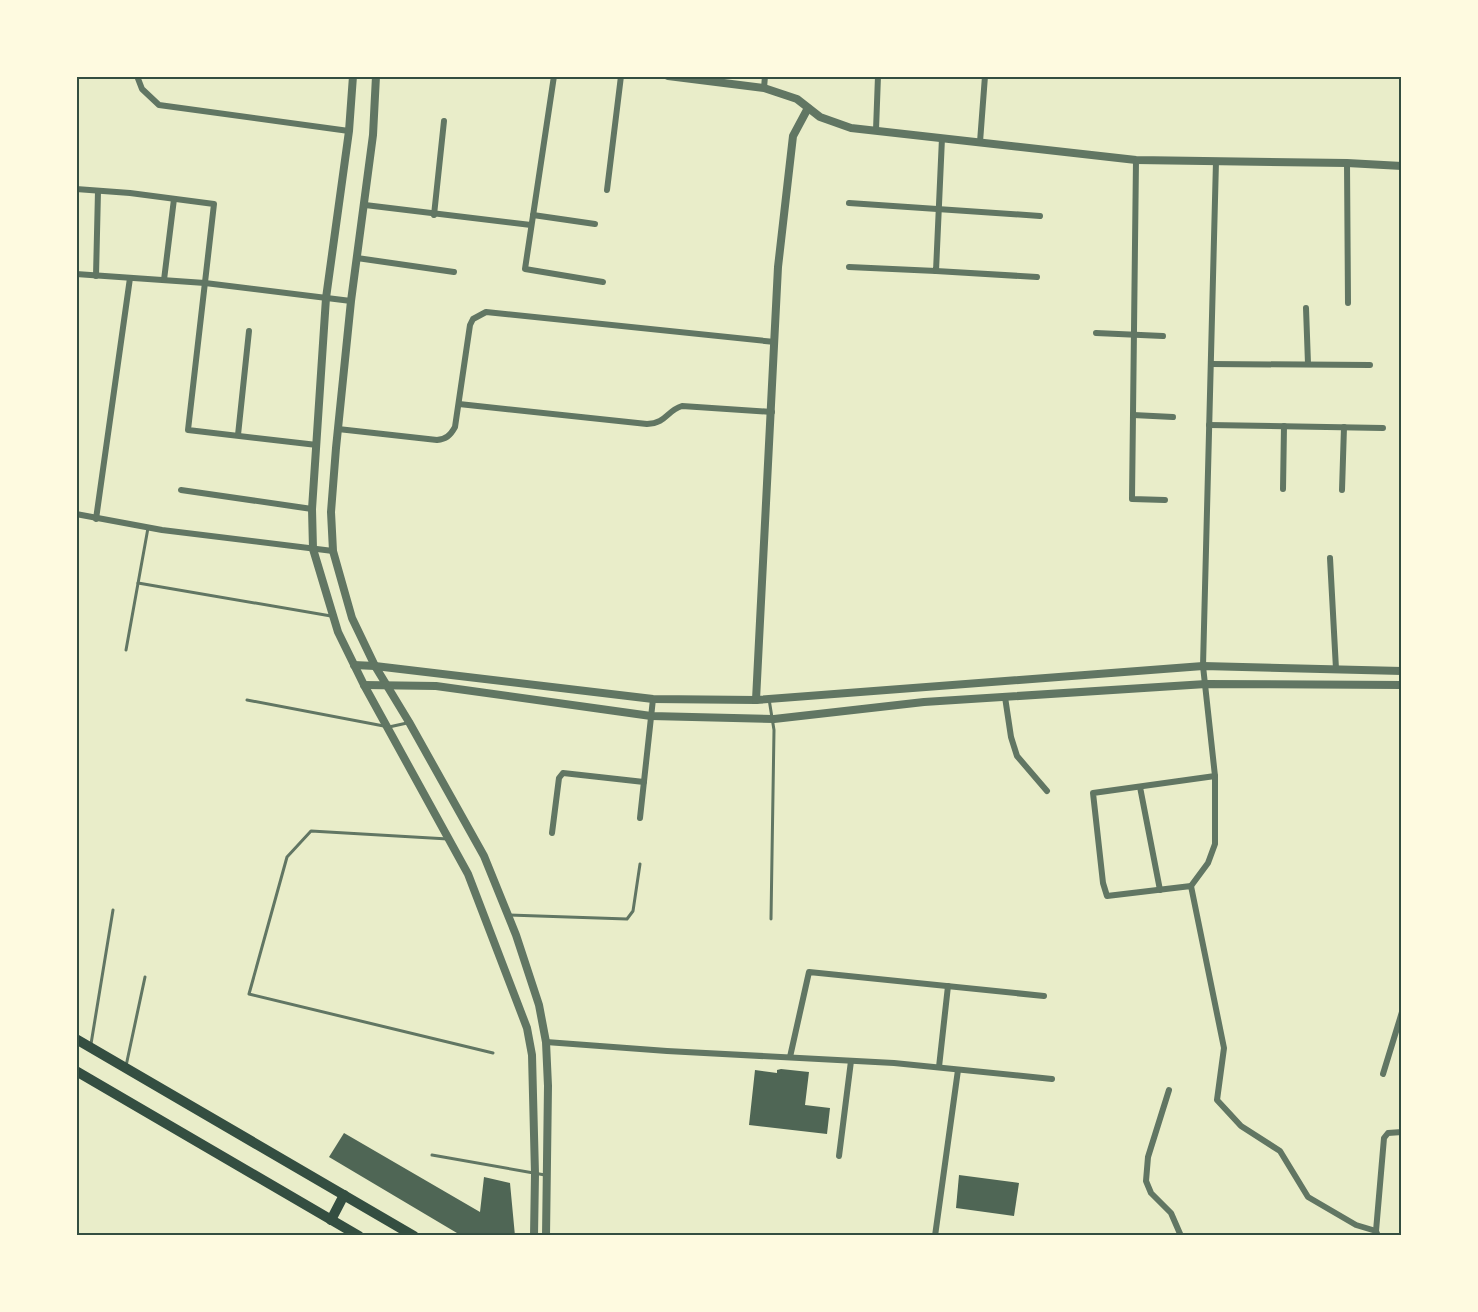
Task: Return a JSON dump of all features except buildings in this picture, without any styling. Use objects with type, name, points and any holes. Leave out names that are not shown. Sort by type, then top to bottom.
[{"type":"main road","points":[[76,1039],[126,1066],[414,1236]]},
{"type":"main road","points":[[76,1071],[359,1236]]},
{"type":"main road","points":[[332,1220],[344,1195]]},
{"type":"street","points":[[137,76],[142,89],[159,105],[349,131]]},
{"type":"street","points":[[353,76],[349,131],[326,298],[312,509],[313,549],[332,616],[354,665],[473,883],[531,1042],[535,1174],[534,1236]]},
{"type":"street","points":[[376,76],[373,135],[351,301],[338,429],[331,512],[333,551],[352,618],[375,666],[388,685],[484,856],[508,915],[539,1005],[546,1042],[548,1086],[546,1236]]},
{"type":"street","points":[[554,76],[525,270],[603,282]]},
{"type":"street","points":[[607,190],[621,76]]},
{"type":"street","points":[[668,76],[764,88],[797,99],[820,117],[851,128],[1136,160],[1401,166]]},
{"type":"street","points":[[764,88],[765,76]]},
{"type":"street","points":[[876,130],[878,76]]},
{"type":"street","points":[[980,142],[985,76]]},
{"type":"street","points":[[756,700],[778,267],[793,136],[808,108]]},
{"type":"street","points":[[434,214],[444,121]]},
{"type":"street","points":[[936,271],[942,138]]},
{"type":"street","points":[[1136,160],[1132,499],[1165,500]]},
{"type":"street","points":[[1215,776],[1093,793],[1102,883],[1107,896],[1191,886],[1208,863],[1215,844],[1215,776],[1203,666],[1216,161]]},
{"type":"street","points":[[1347,163],[1348,303]]},
{"type":"street","points":[[76,189],[214,204],[188,430],[317,445]]},
{"type":"street","points":[[96,276],[98,191]]},
{"type":"street","points":[[164,280],[174,199]]},
{"type":"street","points":[[849,203],[1040,216]]},
{"type":"street","points":[[365,205],[531,225]]},
{"type":"street","points":[[533,215],[596,224]]},
{"type":"street","points":[[357,258],[454,272]]},
{"type":"street","points":[[849,267],[1037,277]]},
{"type":"street","points":[[76,274],[205,283],[351,301]]},
{"type":"street","points":[[96,519],[130,278]]},
{"type":"street","points":[[1305,308],[1308,364]]},
{"type":"street","points":[[338,429],[436,440],[445,439],[454,427],[470,325],[473,319],[486,312],[775,342]]},
{"type":"street","points":[[238,435],[249,331]]},
{"type":"street","points":[[1096,333],[1163,336]]},
{"type":"street","points":[[1211,364],[1370,364]]},
{"type":"street","points":[[459,404],[648,424],[660,422],[671,411],[682,406],[772,411]]},
{"type":"street","points":[[1133,416],[1173,417]]},
{"type":"street","points":[[1209,425],[1383,428]]},
{"type":"street","points":[[1283,489],[1284,426]]},
{"type":"street","points":[[1342,490],[1344,427]]},
{"type":"street","points":[[181,490],[312,509]]},
{"type":"street","points":[[76,514],[148,527],[333,551]]},
{"type":"street","points":[[1330,558],[1336,669]]},
{"type":"street","points":[[354,665],[653,699],[756,700],[1203,666],[1401,671]]},
{"type":"street","points":[[364,685],[436,686],[651,716],[774,719],[924,702],[1206,684],[1401,685]]},
{"type":"street","points":[[1005,697],[1011,737],[1017,756],[1047,791]]},
{"type":"street","points":[[640,818],[653,699]]},
{"type":"street","points":[[552,833],[559,778],[563,773],[644,782]]},
{"type":"street","points":[[1140,787],[1160,890]]},
{"type":"street","points":[[1191,886],[1224,1048],[1217,1100],[1241,1126],[1280,1151],[1308,1197],[1356,1225],[1377,1233],[1384,1138],[1388,1133],[1401,1132]]},
{"type":"street","points":[[790,1057],[809,972],[1044,996]]},
{"type":"street","points":[[939,1067],[948,986]]},
{"type":"street","points":[[1383,1074],[1401,1012]]},
{"type":"street","points":[[546,1042],[939,1067],[1052,1078]]},
{"type":"street","points":[[839,1156],[851,1061]]},
{"type":"street","points":[[935,1236],[958,1070]]},
{"type":"street","points":[[1169,1090],[1148,1156],[1146,1181],[1151,1193],[1171,1213],[1181,1236]]},
{"type":"lane","points":[[126,650],[148,527]]},
{"type":"lane","points":[[138,583],[332,616]]},
{"type":"lane","points":[[769,699],[774,719],[771,919]]},
{"type":"lane","points":[[247,700],[389,728],[409,722]]},
{"type":"lane","points":[[449,839],[311,831],[287,857],[249,994],[493,1053]]},
{"type":"lane","points":[[508,915],[627,919],[633,911],[639,864]]},
{"type":"lane","points":[[90,1047],[113,910]]},
{"type":"lane","points":[[126,1066],[145,977]]},
{"type":"lane","points":[[432,1155],[546,1175]]}]
